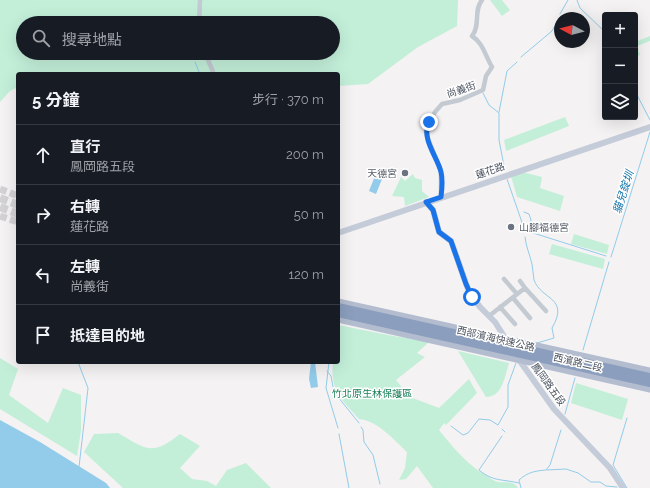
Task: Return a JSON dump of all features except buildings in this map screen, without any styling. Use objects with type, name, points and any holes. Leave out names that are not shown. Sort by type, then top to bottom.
[{"type":"highway","name":"西部濱海快速公路","points":[[340,307],[650,383]]},
{"type":"highway","name":"西部濱海快速公路","points":[[340,313],[650,377]]},
{"type":"main road","name":"西濱路二段","points":[[340,303],[512,349],[650,389]]},
{"type":"main road","name":"西濱路二段","points":[[340,319],[650,371]]},
{"type":"street","points":[[199,16],[200,0]]},
{"type":"street","name":"尚義街","points":[[441,197],[441,171],[426,132],[427,126],[435,112],[442,104],[460,100],[483,90],[486,76],[492,67],[484,54],[480,41],[472,36],[476,31],[477,9],[482,0]]},
{"type":"street","points":[[208,60],[213,72]]},
{"type":"street","name":"蓮花路","points":[[340,232],[649,127]]},
{"type":"street","name":"鳳岡路五段","points":[[426,202],[433,210],[439,232],[451,241],[469,292],[480,307],[496,322],[512,349],[554,409],[610,468],[623,488]]},
{"type":"street","points":[[504,279],[517,294]]},
{"type":"street","points":[[520,281],[546,311]]},
{"type":"street","points":[[489,316],[525,288]]},
{"type":"street","points":[[513,298],[530,318]]},
{"type":"street","points":[[500,307],[515,324]]},
{"type":"green space","points":[[0,0],[458,0],[457,26],[418,47],[368,84],[340,86],[340,72],[16,72],[16,88],[10,91],[0,102]]},
{"type":"green space","points":[[490,0],[502,0],[510,10],[502,16]]},
{"type":"green space","points":[[650,36],[650,41],[638,46],[638,41]]},
{"type":"green space","points":[[565,117],[569,126],[506,151],[504,140]]},
{"type":"green space","points":[[522,172],[542,177],[540,188],[564,196],[560,211],[517,197],[511,176]]},
{"type":"green space","points":[[413,174],[415,178],[422,180],[422,191],[429,197],[405,206],[404,197],[392,196],[401,177],[405,181]]},
{"type":"green space","points":[[574,234],[609,245],[607,254],[571,244]]},
{"type":"green space","points":[[552,244],[605,259],[603,269],[549,254]]},
{"type":"green space","name":"竹北原生林保護區","points":[[340,325],[393,336],[430,341],[417,353],[425,357],[396,380],[410,397],[439,408],[469,379],[477,393],[446,425],[444,423],[439,430],[473,467],[495,481],[509,482],[516,485],[518,488],[433,488],[417,466],[406,479],[399,480],[405,468],[407,452],[379,427],[366,420],[359,419],[338,394],[333,380],[333,364],[340,364]]},
{"type":"green space","points":[[458,351],[509,363],[500,389],[496,393],[492,396],[486,397]]},
{"type":"green space","points":[[0,358],[18,369],[9,395],[48,423],[63,388],[81,395],[81,431],[77,456],[0,409]]},
{"type":"green space","points":[[576,383],[628,399],[622,420],[571,403]]},
{"type":"green space","points":[[118,433],[143,447],[149,448],[163,446],[180,434],[200,446],[180,468],[192,479],[207,481],[216,486],[227,470],[246,463],[271,488],[123,488],[84,452],[94,434]]},
{"type":"water","points":[[375,176],[382,179],[376,194],[369,191]]},
{"type":"water","points":[[311,364],[315,364],[318,387],[311,388],[309,379]]},
{"type":"water","points":[[0,420],[40,442],[106,483],[110,488],[0,488]]},
{"type":"waterway","points":[[561,12],[568,0]]},
{"type":"waterway","name":"貓兒錠圳","points":[[577,0],[580,8],[602,29]]},
{"type":"waterway","points":[[521,57],[552,31],[554,27]]},
{"type":"waterway","points":[[195,62],[199,72]]},
{"type":"waterway","points":[[499,112],[507,71],[517,62]]},
{"type":"waterway","points":[[483,93],[489,105],[499,113],[499,140],[505,171]]},
{"type":"waterway","name":"貓兒錠圳","points":[[638,97],[650,120]]},
{"type":"waterway","name":"貓兒錠圳","points":[[611,257],[650,132]]},
{"type":"waterway","points":[[507,179],[525,231]]},
{"type":"waterway","points":[[524,212],[529,214],[531,220],[530,232],[606,256]]},
{"type":"waterway","points":[[525,237],[532,264],[534,280],[542,292],[556,304],[558,310],[557,318],[552,328],[554,338],[537,343]]},
{"type":"waterway","name":"貓兒錠圳","points":[[583,350],[609,262]]},
{"type":"waterway","points":[[451,426],[463,435],[468,433],[479,419],[490,420],[498,425],[508,407],[508,385],[516,363]]},
{"type":"waterway","points":[[79,364],[88,388],[79,467]]},
{"type":"waterway","points":[[329,364],[326,388],[338,428]]},
{"type":"waterway","points":[[327,371],[331,376],[334,392],[359,423]]},
{"type":"waterway","name":"貓兒錠圳","points":[[565,414],[575,378]]},
{"type":"waterway","points":[[627,418],[613,465],[627,488]]},
{"type":"waterway","points":[[361,427],[363,430],[364,442],[373,455],[380,484]]},
{"type":"waterway","points":[[502,429],[505,432]]},
{"type":"waterway","name":"貓兒錠圳","points":[[521,488],[519,480],[522,477],[532,472],[546,470],[550,465],[561,430]]},
{"type":"waterway","points":[[339,434],[349,488]]},
{"type":"waterway","points":[[502,436],[479,470],[489,477],[498,480],[519,483]]},
{"type":"waterway","points":[[547,470],[566,469],[578,473],[591,482],[600,482],[606,486],[617,487]]},
{"type":"tunnel","points":[[0,189],[16,195]]},
{"type":"tunnel","points":[[0,198],[16,204]]},
{"type":"tunnel","points":[[0,207],[16,213]]},
{"type":"tunnel","points":[[0,216],[16,221]]},
{"type":"place","name":"天德宮","points":[[405,173]]},
{"type":"place","name":"山腳福德宮","points":[[511,227]]},
{"type":"route","points":[[429,122],[426,132],[441,171],[442,187],[441,197],[426,202],[433,210],[439,232],[448,237],[451,241],[472,297]]}]
